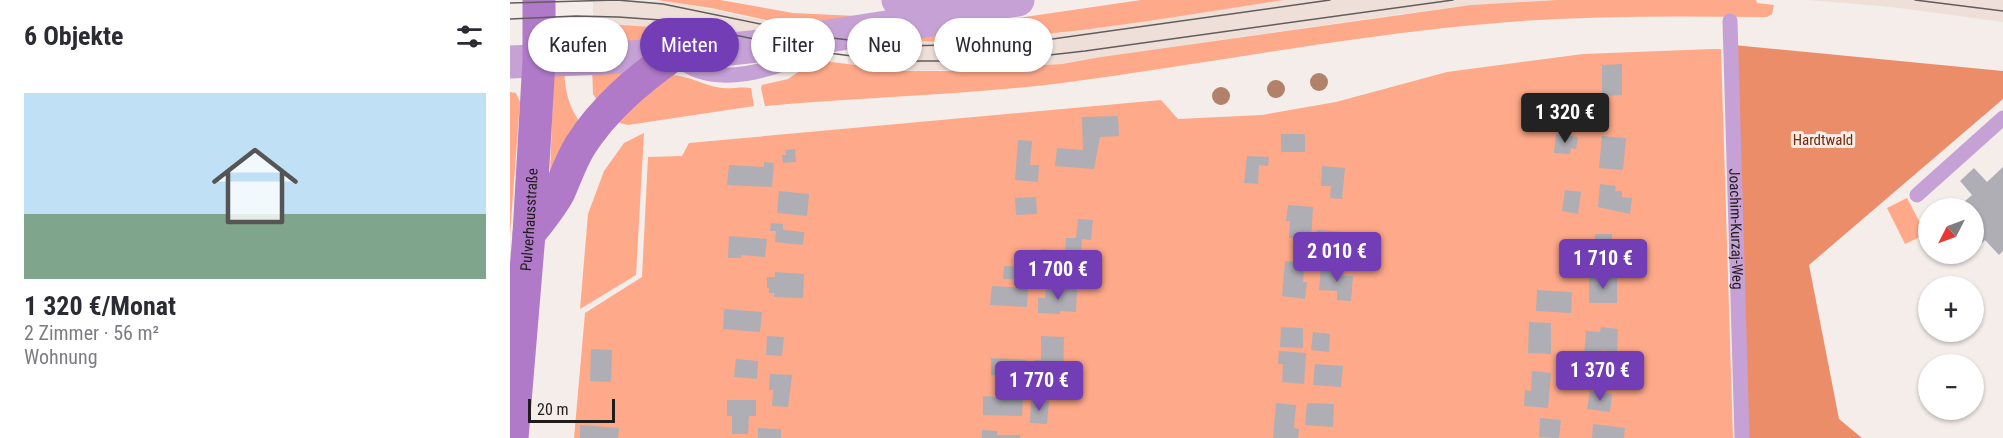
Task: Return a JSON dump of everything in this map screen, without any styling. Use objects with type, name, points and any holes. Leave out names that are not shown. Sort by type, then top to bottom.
[{"type":"main road","name":"Pulverhausstraße","points":[[512,438],[529,234],[525,61],[539,0]]},
{"type":"main road","points":[[529,234],[548,211],[568,166],[598,121],[639,79],[649,72]]},
{"type":"street","points":[[898,0],[975,6]]},
{"type":"street","points":[[739,48],[930,20],[975,6],[1018,0]]},
{"type":"street","points":[[525,61],[640,56]]},
{"type":"lane","name":"Joachim-Kurzaj-Weg","points":[[1730,21],[1742,438]]},
{"type":"lane","points":[[1917,195],[2003,118]]},
{"type":"shaded area","points":[[593,0],[669,1],[753,18],[751,18],[751,37],[739,39],[739,18],[640,18],[640,26],[628,25],[628,18],[593,18]]},
{"type":"shaded area","points":[[657,0],[720,0],[793,13],[856,16],[835,22],[835,18],[757,18]]},
{"type":"shaded area","points":[[1141,0],[1284,0],[1053,33],[1053,18],[1017,18]]},
{"type":"shaded area","points":[[1284,0],[1557,0],[1471,5],[1053,65],[1053,34]]},
{"type":"shaded area","points":[[1557,0],[1756,0],[1757,3],[1774,5],[1772,14],[1767,17],[1583,18],[1422,30],[1114,76],[988,90],[765,106],[761,88],[762,85],[788,79],[798,72],[835,72],[835,62],[847,64],[847,72],[1053,72],[1053,65],[1471,5]]},
{"type":"shaded area","points":[[1808,0],[2003,0],[2003,22],[1892,7]]},
{"type":"shaded area","points":[[628,25],[640,26],[640,43],[628,44]]},
{"type":"shaded area","points":[[934,30],[934,42],[922,41],[922,32]]},
{"type":"shaded area","points":[[922,40],[934,40],[934,70],[922,70]]},
{"type":"shaded area","points":[[1721,49],[1733,438],[574,438],[585,313],[642,277],[648,157],[682,156],[689,143],[1161,100],[1178,119],[1262,115],[1336,102],[1447,72],[1583,54]]},
{"type":"shaded area","points":[[628,68],[635,68],[600,105],[593,94],[592,72],[628,72]]},
{"type":"shaded area","points":[[554,72],[564,72],[568,98],[583,126],[550,173]]},
{"type":"shaded area","points":[[673,75],[720,88],[751,88],[754,106],[628,125],[615,119]]},
{"type":"shaded area","points":[[510,92],[516,93],[520,102],[510,235]]},
{"type":"shaded area","points":[[644,133],[636,275],[580,309],[588,214],[604,171],[624,143]]},
{"type":"shaded area","points":[[1907,198],[1918,219],[1918,238],[1905,244],[1887,208]]},
{"type":"green space","name":"Hardtwald","points":[[1733,45],[2003,71],[2003,99],[1809,265],[1839,419],[1862,438],[1749,438]]},
{"type":"building","points":[[1622,64],[1622,95],[1602,96],[1602,65]]},
{"type":"building","points":[[1538,98],[1553,99],[1551,123],[1524,121],[1525,104],[1538,105]]},
{"type":"building","points":[[1118,116],[1119,136],[1100,137],[1094,169],[1055,166],[1057,148],[1083,150],[1082,117]]},
{"type":"building","points":[[1281,134],[1305,134],[1305,152],[1281,152]]},
{"type":"building","points":[[1556,134],[1578,137],[1576,149],[1571,148],[1570,154],[1554,153]]},
{"type":"building","points":[[1602,136],[1626,138],[1623,170],[1599,168]]},
{"type":"building","points":[[1018,140],[1032,141],[1030,165],[1039,165],[1038,182],[1015,180]]},
{"type":"building","points":[[795,149],[796,162],[783,163],[782,155],[786,155],[785,150]]},
{"type":"building","points":[[1247,156],[1269,157],[1268,166],[1259,165],[1258,184],[1244,183]]},
{"type":"building","points":[[764,162],[774,163],[772,187],[727,185],[729,165],[764,167]]},
{"type":"building","points":[[1322,166],[1345,168],[1342,199],[1330,198],[1331,186],[1321,186]]},
{"type":"building","points":[[2003,167],[2003,251],[1999,255],[1984,241],[1984,198],[1969,198],[1972,195],[1960,181],[1974,168],[1987,182]]},
{"type":"building","points":[[1600,184],[1616,186],[1615,191],[1622,191],[1622,197],[1632,198],[1630,214],[1598,207]]},
{"type":"building","points":[[1565,190],[1581,192],[1578,214],[1562,211]]},
{"type":"building","points":[[779,191],[809,194],[807,216],[777,213]]},
{"type":"building","points":[[1036,197],[1037,214],[1016,215],[1015,198]]},
{"type":"building","points":[[1288,205],[1313,207],[1311,239],[1289,238],[1290,221],[1286,221]]},
{"type":"building","points":[[1078,219],[1093,220],[1091,240],[1082,239],[1080,265],[1064,264],[1063,270],[1040,267],[1041,249],[1065,251],[1066,238],[1076,238]]},
{"type":"building","points":[[771,223],[783,224],[783,230],[804,232],[803,245],[775,242],[776,231],[770,231]]},
{"type":"building","points":[[1317,230],[1355,233],[1353,253],[1315,250]]},
{"type":"building","points":[[1595,234],[1612,234],[1612,240],[1626,241],[1625,263],[1608,263],[1609,259],[1594,258]]},
{"type":"building","points":[[729,236],[767,239],[765,257],[741,255],[741,258],[728,258]]},
{"type":"building","points":[[1560,252],[1587,253],[1586,270],[1559,268]]},
{"type":"building","points":[[1285,261],[1304,263],[1303,282],[1307,282],[1305,299],[1282,296]]},
{"type":"building","points":[[1004,266],[1033,267],[1032,280],[1003,279]]},
{"type":"building","points":[[1321,267],[1344,269],[1343,276],[1353,276],[1351,301],[1337,300],[1337,291],[1319,290]]},
{"type":"building","points":[[775,272],[804,274],[803,298],[774,297],[774,293],[769,293],[767,277],[775,277]]},
{"type":"building","points":[[1589,278],[1617,278],[1617,303],[1589,303]]},
{"type":"building","points":[[992,286],[1028,288],[1027,307],[990,305]]},
{"type":"building","points":[[1046,287],[1077,289],[1076,312],[1038,313],[1038,298],[1045,298]]},
{"type":"building","points":[[1537,290],[1572,292],[1571,313],[1536,311]]},
{"type":"building","points":[[724,309],[762,312],[760,332],[723,329]]},
{"type":"building","points":[[1529,322],[1551,323],[1551,354],[1528,353]]},
{"type":"building","points":[[1281,327],[1303,328],[1303,348],[1280,347]]},
{"type":"building","points":[[1601,327],[1618,329],[1617,352],[1602,350],[1601,357],[1584,355],[1586,331],[1600,332]]},
{"type":"building","points":[[1313,332],[1330,334],[1329,352],[1311,350]]},
{"type":"building","points":[[767,336],[784,337],[782,356],[766,355]]},
{"type":"building","points":[[1041,336],[1064,337],[1063,374],[1040,374],[1040,371],[1033,371],[1034,360],[1041,360]]},
{"type":"building","points":[[591,349],[612,350],[611,382],[590,381]]},
{"type":"building","points":[[1279,351],[1306,353],[1304,384],[1282,382],[1283,364],[1278,364]]},
{"type":"building","points":[[991,358],[1026,360],[1026,370],[1009,369],[1009,376],[991,375]]},
{"type":"building","points":[[736,359],[758,361],[757,379],[734,377]]},
{"type":"building","points":[[1315,364],[1343,366],[1341,387],[1313,385]]},
{"type":"building","points":[[1532,371],[1551,373],[1548,408],[1524,406],[1525,390],[1531,391]]},
{"type":"building","points":[[770,374],[792,375],[788,407],[772,406],[773,390],[769,390]]},
{"type":"building","points":[[1590,391],[1612,394],[1610,412],[1587,409]]},
{"type":"building","points":[[983,396],[1023,398],[1022,416],[983,415]]},
{"type":"building","points":[[727,400],[756,400],[756,416],[749,416],[748,434],[732,434],[732,416],[727,416]]},
{"type":"building","points":[[1031,401],[1049,401],[1047,424],[1030,423]]},
{"type":"building","points":[[1276,403],[1296,405],[1294,428],[1299,429],[1298,438],[1273,438]]},
{"type":"building","points":[[1307,403],[1334,404],[1333,427],[1305,425]]},
{"type":"building","points":[[1540,418],[1561,420],[1559,438],[1539,437]]},
{"type":"building","points":[[1593,424],[1625,428],[1624,438],[1592,438]]},
{"type":"building","points":[[580,425],[619,428],[618,438],[580,438]]},
{"type":"building","points":[[758,428],[781,429],[781,438],[758,438]]},
{"type":"building","points":[[982,430],[997,431],[997,435],[1020,435],[1020,438],[982,438]]},
{"type":"tram line","points":[[510,3],[617,0],[663,4],[823,37],[902,46],[1031,42],[1330,0]]},
{"type":"tram line","points":[[510,19],[576,16],[661,20],[813,51],[860,57],[905,61],[995,61],[1085,51],[1453,0]]},
{"type":"tram line","points":[[1915,0],[2003,11]]}]
